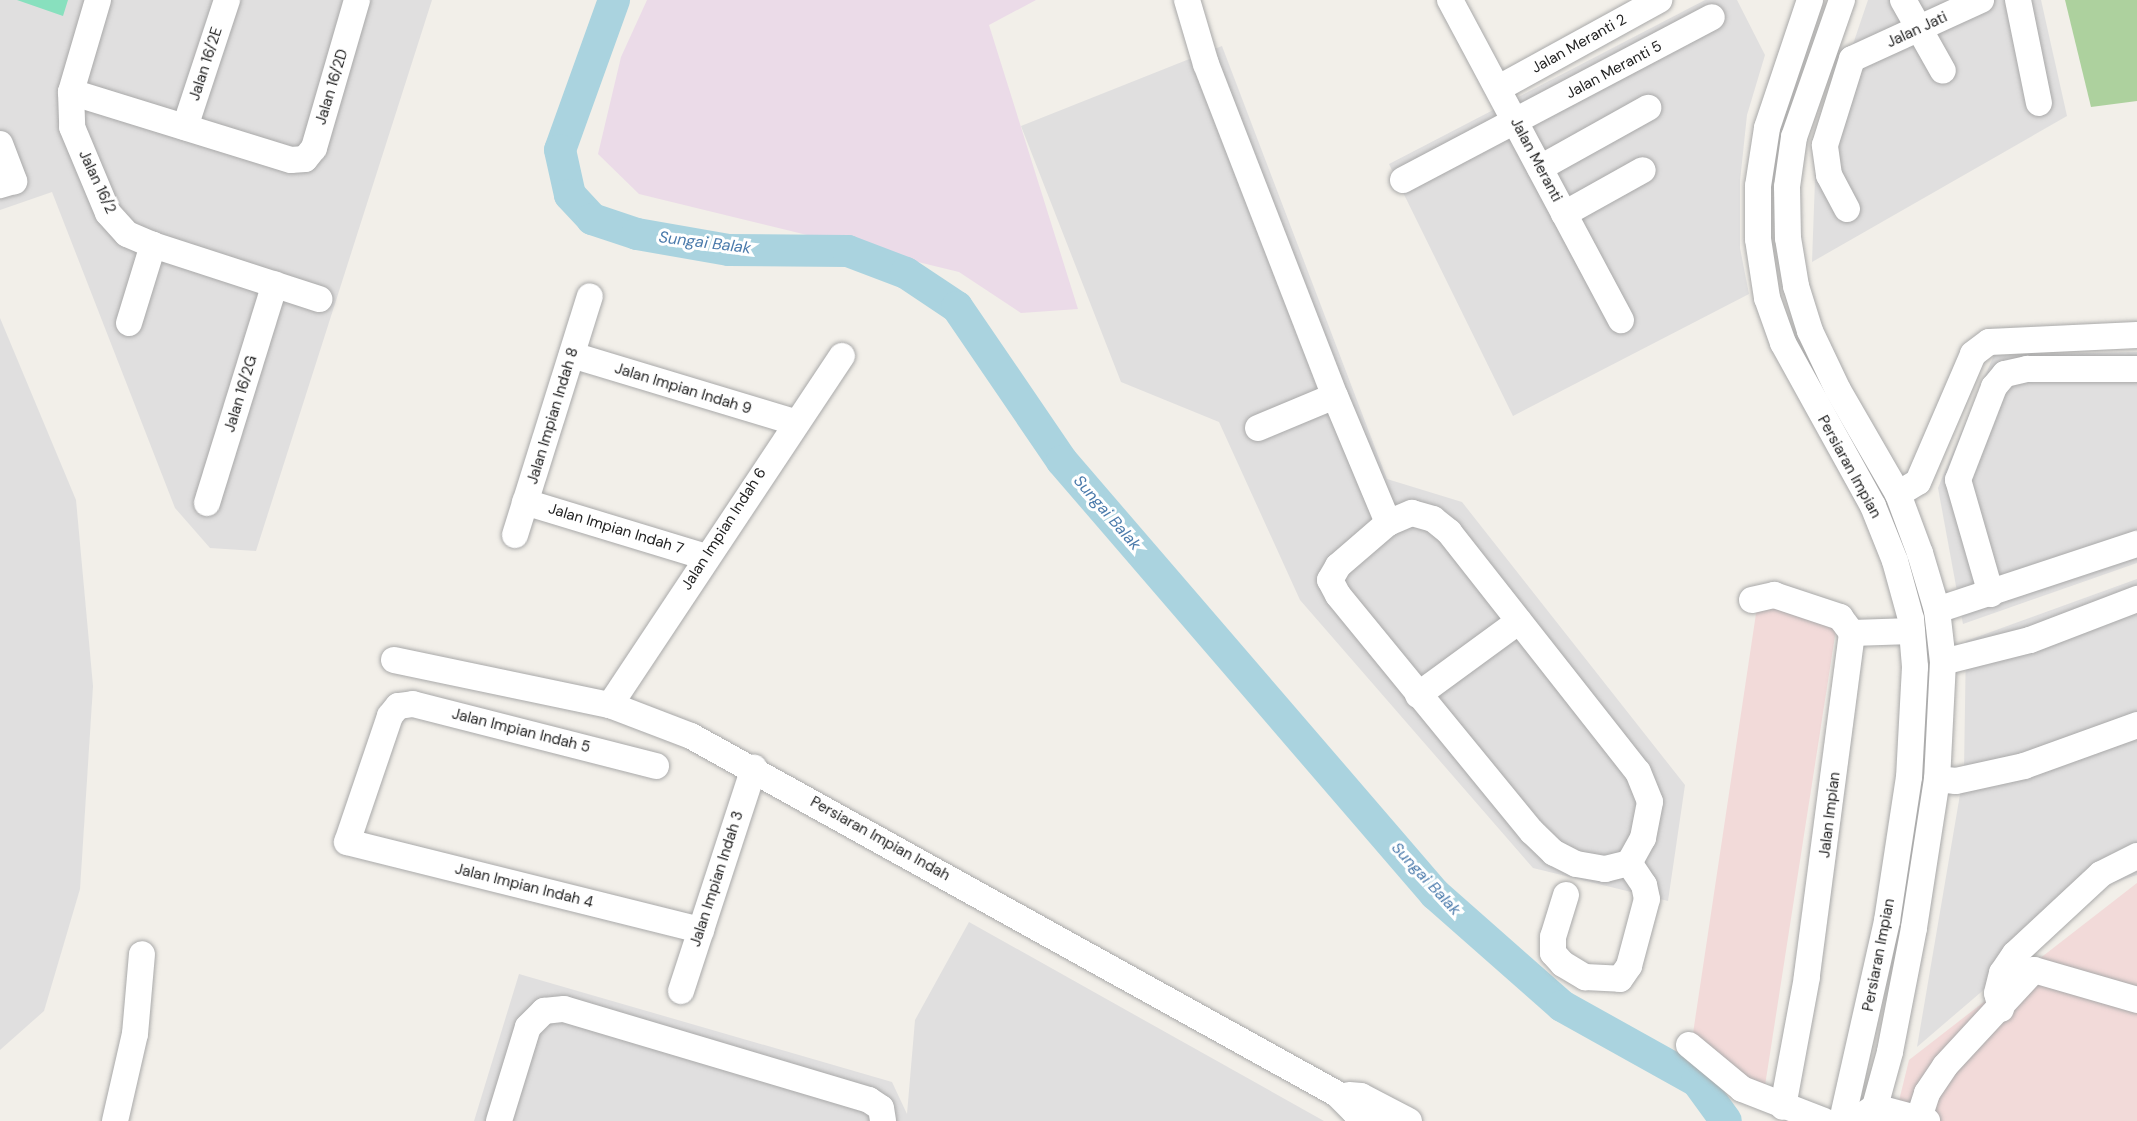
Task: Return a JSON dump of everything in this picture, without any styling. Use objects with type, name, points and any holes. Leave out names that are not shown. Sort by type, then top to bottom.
[{"type":"street","name":"Jalan 16/2","points":[[98,0],[71,92],[72,127],[108,213],[127,234],[153,245],[319,299]]},
{"type":"street","name":"Jalan 16/2E","points":[[185,127],[227,0]]},
{"type":"street","name":"Jalan 16/2D","points":[[185,127],[291,160],[305,159],[314,148],[357,0]]},
{"type":"street","points":[[1187,0],[1206,64],[1335,396],[1388,523]]},
{"type":"street","name":"Jalan Meranti","points":[[1450,0],[1621,320]]},
{"type":"street","name":"Jalan Meranti 2","points":[[1499,88],[1659,0]]},
{"type":"street","name":"Persiaran Impian","points":[[1810,0],[1767,128],[1758,186],[1758,239],[1767,298],[1798,376],[1873,506],[1895,561],[1912,631],[1915,677],[1909,777],[1887,921],[1863,1042],[1842,1121]]},
{"type":"street","name":"Persiaran Impian","points":[[1842,0],[1794,137],[1787,187],[1788,238],[1796,286],[1824,361],[1898,494],[1937,610],[1943,662],[1937,779],[1914,928],[1890,1052],[1867,1116]]},
{"type":"street","points":[[1903,0],[1943,71]]},
{"type":"street","name":"Jalan Jati","points":[[1852,59],[1981,0]]},
{"type":"street","points":[[2018,0],[2039,103]]},
{"type":"street","name":"Jalan Meranti 5","points":[[1403,180],[1712,17]]},
{"type":"street","points":[[1796,38],[1852,59],[1825,145],[1829,175],[1847,209]]},
{"type":"street","points":[[71,92],[185,127]]},
{"type":"street","points":[[1540,168],[1648,108]]},
{"type":"street","points":[[2,153],[7,183]]},
{"type":"street","points":[[1564,213],[1643,170]]},
{"type":"street","points":[[129,323],[153,245]]},
{"type":"street","name":"Jalan 16/2G","points":[[207,503],[274,284]]},
{"type":"street","name":"Jalan Impian Indah 8","points":[[515,535],[590,296]]},
{"type":"street","points":[[1898,494],[1918,482],[1973,354],[1989,342],[2137,335]]},
{"type":"street","name":"Jalan Impian Indah 9","points":[[572,356],[794,422]]},
{"type":"street","name":"Jalan Impian Indah 6","points":[[610,705],[794,422],[842,356]]},
{"type":"street","points":[[1991,594],[1958,480],[1994,387],[2005,374],[2027,369],[2137,369]]},
{"type":"street","points":[[1258,428],[1335,396]]},
{"type":"street","name":"Jalan Impian Indah 7","points":[[525,502],[706,557]]},
{"type":"street","points":[[1412,513],[1433,519],[1449,532],[1638,772],[1650,802],[1643,838],[1629,863],[1605,869],[1575,864],[1554,852],[1418,695],[1338,596],[1330,580],[1338,566],[1388,523],[1412,513]]},
{"type":"street","points":[[1937,610],[2137,544]]},
{"type":"street","points":[[1752,600],[1774,595],[1840,617],[1852,633],[1912,631]]},
{"type":"street","points":[[1943,662],[2030,640],[2137,598]]},
{"type":"street","points":[[1418,695],[1519,621]]},
{"type":"street","name":"Jalan Impian","points":[[1783,1107],[1811,953],[1852,633]]},
{"type":"street","name":"Persiaran Impian Indah","points":[[394,660],[610,705],[691,736],[754,768],[1337,1094],[1354,1111],[1371,1121]]},
{"type":"street","name":"Jalan Impian Indah 5","points":[[347,843],[390,717],[398,706],[413,704],[656,766]]},
{"type":"street","points":[[1937,779],[1956,781],[2024,766],[2137,725]]},
{"type":"street","name":"Jalan Impian Indah 3","points":[[681,990],[754,768]]},
{"type":"street","name":"Jalan Impian Indah 4","points":[[347,843],[701,930]]},
{"type":"street","points":[[2001,1010],[1997,993],[2002,973],[2015,954],[2101,874],[2137,856]]},
{"type":"street","points":[[1566,895],[1552,937],[1553,953],[1563,964],[1585,976],[1620,979],[1629,966],[1647,899],[1644,885],[1629,863]]},
{"type":"street","points":[[116,1121],[135,1034],[142,954]]},
{"type":"street","points":[[1863,1042],[1863,1076],[1867,1116],[1921,1120],[1933,1084],[2001,1010],[2034,970],[2137,1000]]},
{"type":"street","points":[[499,1121],[528,1027],[544,1011],[564,1009],[869,1100],[881,1107],[883,1121]]},
{"type":"street","points":[[1689,1045],[1742,1089],[1783,1107],[1824,1121]]},
{"type":"street","name":"Persiaran Impian Indah","points":[[1337,1094],[1361,1096],[1409,1121]]},
{"type":"shaded area","points":[[0,0],[432,0],[256,551],[210,548],[175,508],[52,192],[0,210]]},
{"type":"shaded area","points":[[647,0],[1036,0],[989,25],[1078,309],[1021,313],[959,272],[639,194],[598,154],[621,57]]},
{"type":"shaded area","points":[[1705,0],[1737,0],[1765,55],[1747,115],[1740,181],[1740,248],[1749,294],[1513,416],[1389,164]]},
{"type":"shaded area","points":[[1868,0],[2041,0],[2067,116],[1812,262],[1816,153]]},
{"type":"shaded area","points":[[1222,46],[1387,479],[1462,502],[1685,785],[1668,901],[1533,868],[1300,600],[1219,422],[1121,382],[1021,126]]},
{"type":"shaded area","points":[[0,318],[76,500],[93,686],[80,889],[44,1011],[0,1050]]},
{"type":"shaded area","points":[[2137,352],[2137,563],[1963,624],[1938,488],[1994,355]]},
{"type":"shaded area","points":[[2137,579],[2137,875],[2106,885],[1917,1047],[1964,771],[1966,641]]},
{"type":"shaded area","points":[[1773,601],[1837,623],[1764,1092],[1692,1040],[1757,607]]},
{"type":"shaded area","points":[[2137,883],[2137,1121],[1894,1121],[1909,1060]]},
{"type":"shaded area","points":[[969,922],[1324,1121],[474,1121],[519,974],[892,1082],[907,1114],[915,1020]]},
{"type":"green space","points":[[17,0],[68,0],[63,16]]},
{"type":"green space","points":[[2065,0],[2137,0],[2137,101],[2091,107]]},
{"type":"waterway","name":"Sungai Balak","points":[[614,0],[560,150],[570,195],[592,219],[637,234],[729,250],[848,251],[906,273],[957,307],[1062,461],[1435,894],[1562,1006],[1697,1081],[1726,1121]]}]
